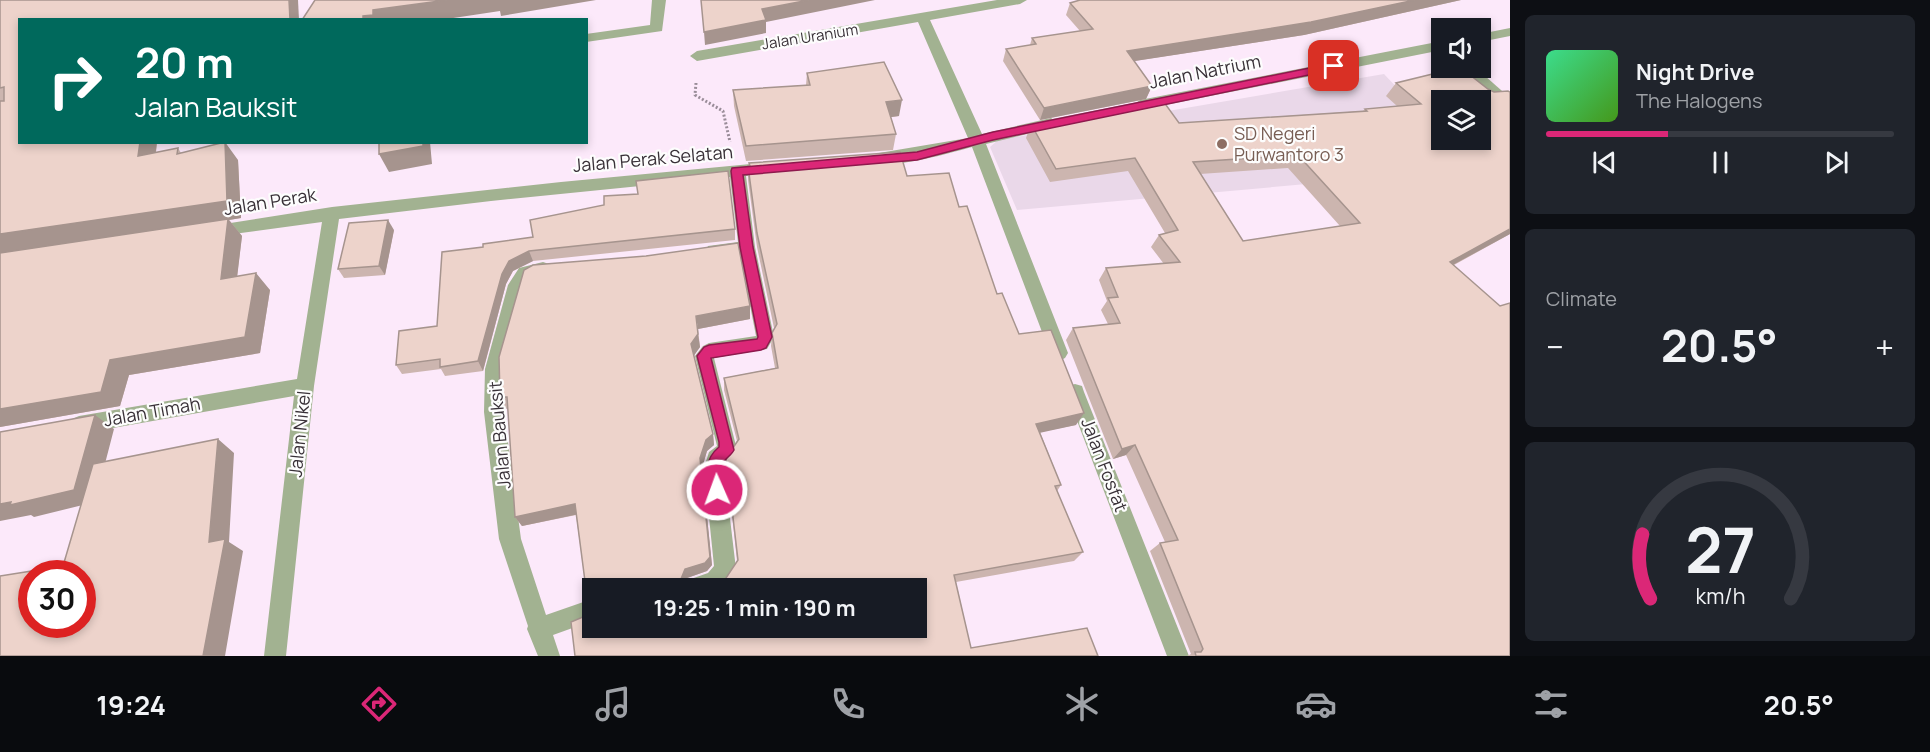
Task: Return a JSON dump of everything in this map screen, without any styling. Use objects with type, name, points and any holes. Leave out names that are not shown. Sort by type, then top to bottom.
[{"type":"street","points":[[588,38],[657,28],[659,0]]},
{"type":"street","name":"Jalan Uranium","points":[[697,56],[1020,0]]},
{"type":"street","points":[[923,18],[977,141]]},
{"type":"street","points":[[1491,36],[1510,32]]},
{"type":"street","name":"Jalan Natrium","points":[[1127,108],[1431,47]]},
{"type":"street","points":[[1479,78],[1510,106]]},
{"type":"street","points":[[861,161],[917,156],[1071,119]]},
{"type":"street","name":"Jalan Fosfat","points":[[977,141],[1178,656]]},
{"type":"street","name":"Jalan Perak Selatan","points":[[332,213],[640,179],[782,168]]},
{"type":"street","points":[[718,578],[725,569],[726,555],[714,468],[716,458],[727,450],[704,356],[709,351],[761,344],[765,337],[747,247],[737,171]]},
{"type":"street","name":"Jalan Perak","points":[[190,234],[332,213]]},
{"type":"street","name":"Jalan Nikel","points":[[271,655],[305,386],[332,213]]},
{"type":"street","points":[[692,254],[747,247]]},
{"type":"street","name":"Jalan Bauksit","points":[[549,656],[538,629],[510,538],[494,412],[494,369],[520,278],[534,270],[557,268]]},
{"type":"street","name":"Jalan Timah","points":[[59,428],[305,386]]},
{"type":"street","points":[[538,629],[582,614]]},
{"type":"path","points":[[697,56],[695,95],[723,111],[737,171]]},
{"type":"shaded area","name":"SD Negeri Purwantoro 3","points":[[1384,74],[1431,123],[1431,150],[1453,150],[1475,169],[1017,210],[990,147],[998,140]]},
{"type":"building","points":[[0,0],[289,0],[290,18],[18,18],[18,144],[140,144],[138,156],[178,148],[177,154],[225,144],[227,201],[0,234],[0,101],[4,101],[4,87],[0,88]]},
{"type":"building","points":[[315,0],[447,0],[373,10],[373,15],[363,16],[363,18],[303,18]]},
{"type":"building","points":[[701,0],[809,0],[762,9],[766,20],[704,32]]},
{"type":"building","points":[[1080,0],[1415,0],[1311,22],[1127,51],[1152,86],[1044,108],[1006,49],[1036,44],[1032,38],[1093,29],[1070,3]]},
{"type":"building","points":[[884,62],[902,100],[886,102],[896,134],[746,146],[733,90],[810,85],[807,73]]},
{"type":"building","points":[[1431,74],[1431,78],[1474,78],[1490,90],[1431,90],[1431,150],[1491,150],[1491,90],[1510,92],[1510,229],[1450,262],[1500,306],[1510,303],[1510,656],[1196,656],[1195,652],[1201,652],[1203,649],[1160,543],[1178,540],[1135,445],[1122,449],[1073,328],[1120,323],[1108,298],[1118,297],[1106,268],[1180,262],[1159,235],[1178,230],[1135,158],[1056,169],[1031,124],[1161,98],[1179,123],[1367,111],[1365,109],[1421,104],[1396,83]],"holes":[[[1298,155],[1360,223],[1243,241],[1193,162]]]},
{"type":"building","points":[[379,144],[423,144],[423,146],[379,154]]},
{"type":"building","points":[[900,152],[907,176],[949,173],[959,207],[967,206],[997,294],[1002,293],[1019,334],[1051,330],[1084,413],[1036,424],[1061,485],[1055,486],[1083,552],[954,575],[971,648],[1087,628],[1098,656],[575,656],[571,622],[582,617],[582,638],[927,638],[927,578],[726,578],[738,560],[726,458],[739,439],[724,378],[778,368],[772,333],[777,324],[757,233],[748,166],[750,166],[749,163]]},
{"type":"building","points":[[728,171],[735,229],[529,251],[509,261],[502,274],[478,361],[440,367],[440,359],[396,365],[399,331],[437,326],[442,252],[533,237],[530,220],[604,205],[604,196],[638,194],[636,181]]},
{"type":"building","points":[[228,219],[221,279],[256,273],[245,337],[110,360],[101,392],[0,409],[0,253]]},
{"type":"building","points":[[388,220],[379,266],[338,269],[349,223]]},
{"type":"building","points":[[738,243],[750,306],[696,316],[698,334],[691,344],[713,434],[706,440],[700,458],[710,557],[705,563],[685,569],[681,578],[585,578],[575,504],[515,517],[507,397],[500,397],[499,357],[524,270],[533,265],[646,256]]},
{"type":"building","points":[[95,415],[74,490],[10,505],[11,502],[0,504],[0,432]]},
{"type":"building","points":[[218,439],[209,542],[225,539],[203,656],[0,656],[0,576],[18,573],[18,638],[96,638],[96,560],[65,560],[93,464]]},
{"type":"place","name":"SD Negeri Purwantoro 3","points":[[1222,144]]},
{"type":"route","points":[[717,490],[714,468],[716,458],[727,450],[704,356],[709,351],[761,344],[765,337],[747,247],[737,171],[917,156],[993,136],[1334,66]]}]
